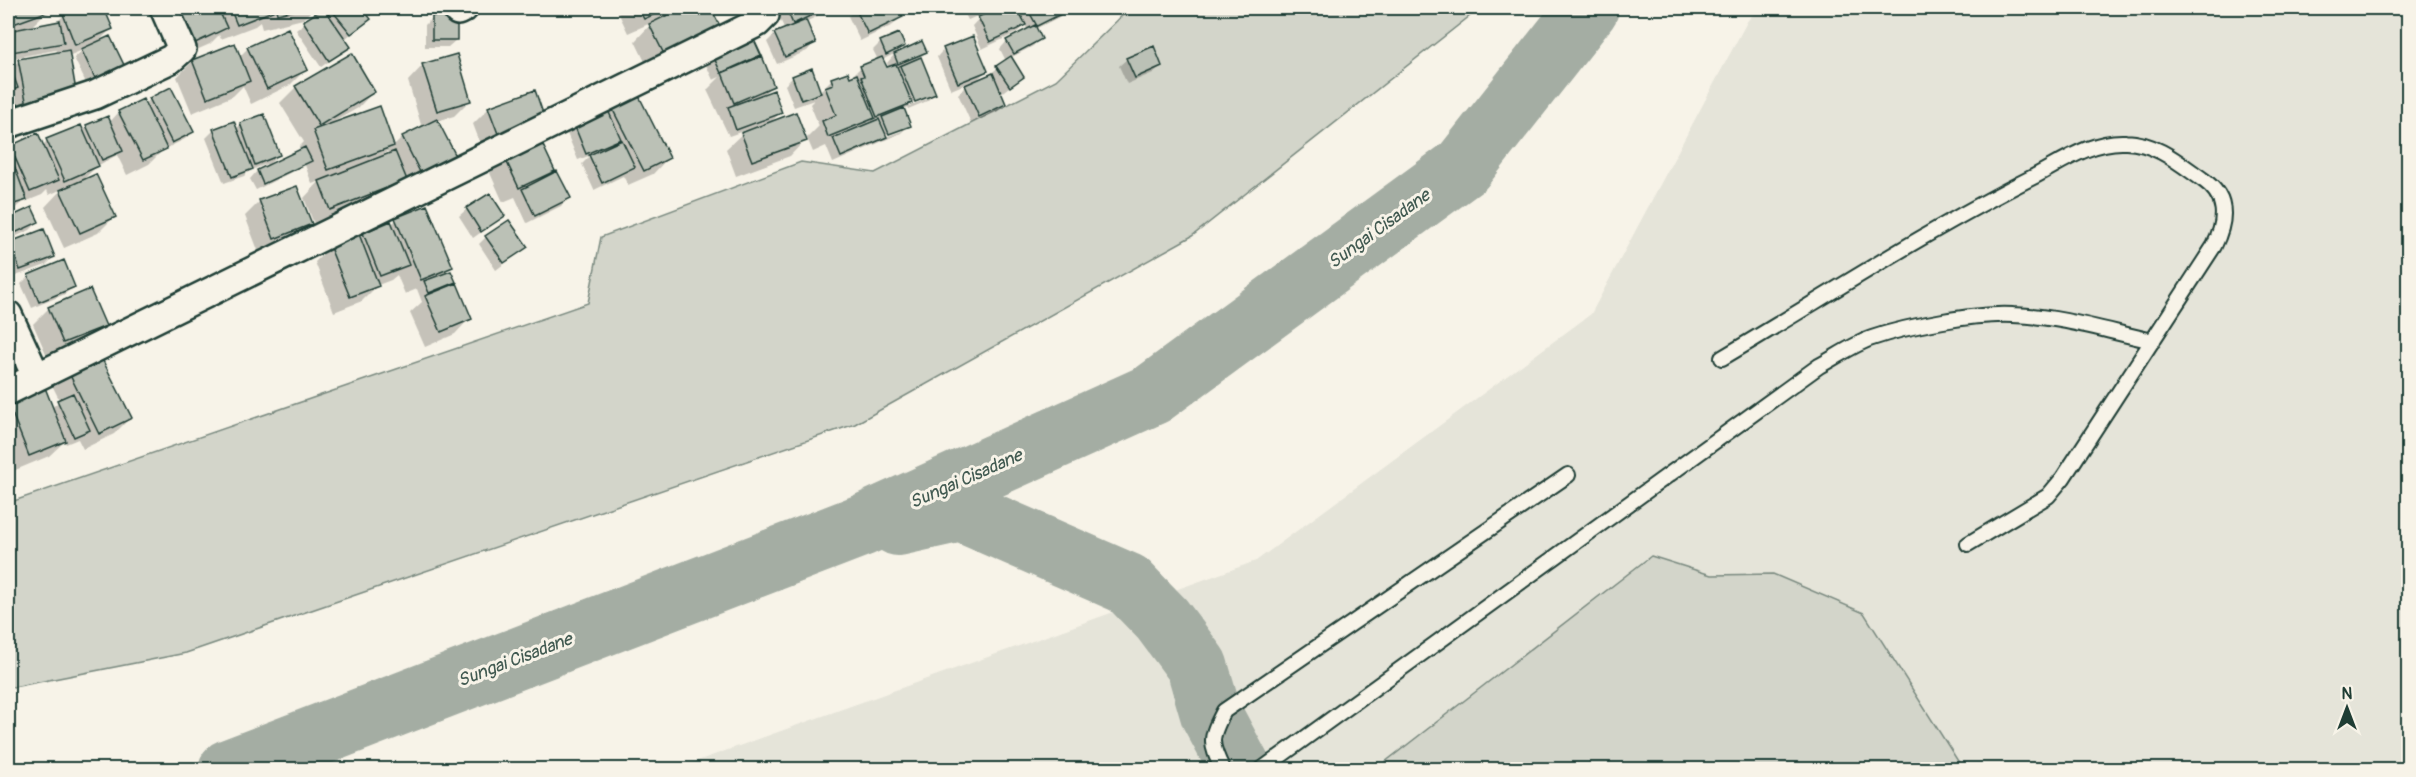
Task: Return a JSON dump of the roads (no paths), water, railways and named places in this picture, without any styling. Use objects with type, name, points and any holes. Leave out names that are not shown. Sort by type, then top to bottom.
[{"type":"street","points":[[8,124],[95,95],[171,59],[182,50],[164,8]]},
{"type":"street","points":[[8,391],[757,23],[765,15],[765,8]]},
{"type":"street","points":[[8,315],[36,376]]},
{"type":"lane","points":[[1722,358],[1976,206],[2094,146],[2125,142],[2156,147],[2211,185],[2224,207],[2224,228],[2076,460],[2048,496],[1968,544]]},
{"type":"lane","points":[[1261,770],[1819,366],[1870,338],[1964,319],[2013,315],[2045,318],[2153,341]]},
{"type":"lane","points":[[1223,770],[1212,748],[1214,730],[1224,711],[1568,475]]},
{"type":"waterway","name":"Sungai Cisadane","points":[[229,770],[863,525],[1153,394],[1463,167],[1588,8]]},
{"type":"waterway","points":[[898,525],[961,511],[1128,584],[1162,619],[1197,666],[1211,714],[1241,770]]}]
